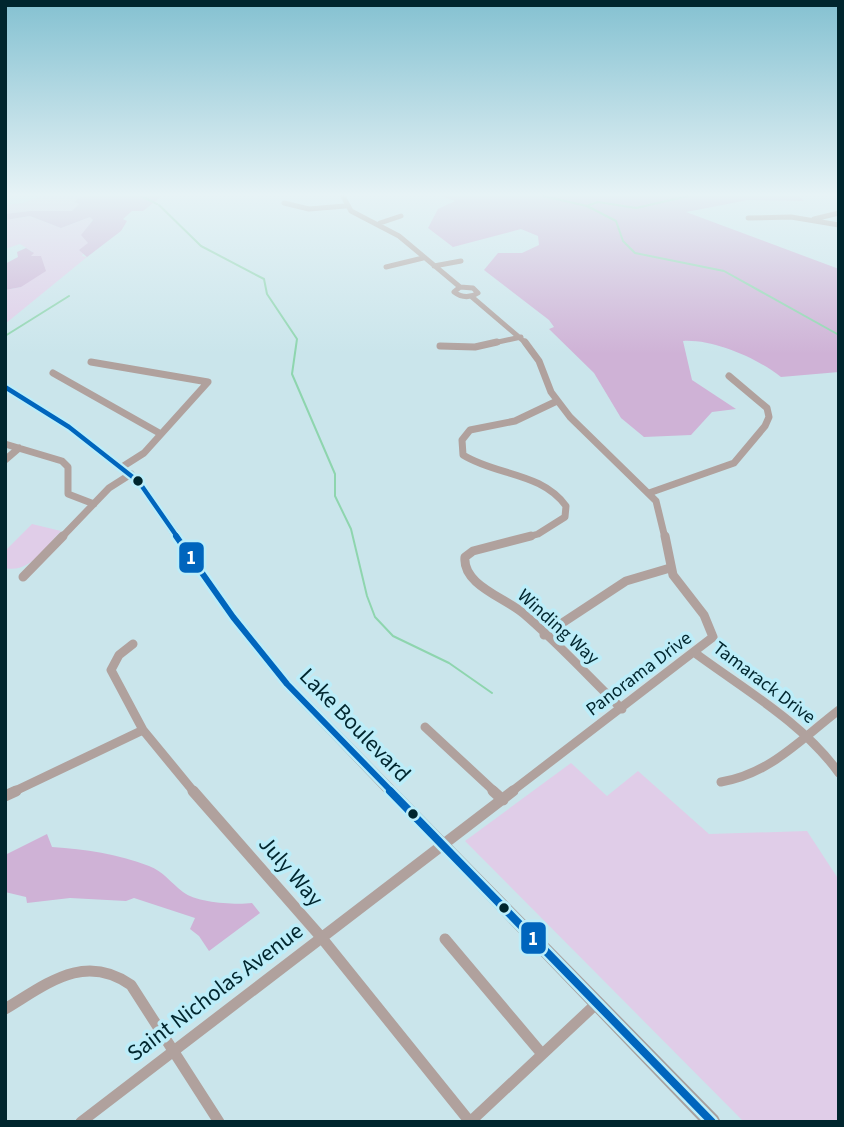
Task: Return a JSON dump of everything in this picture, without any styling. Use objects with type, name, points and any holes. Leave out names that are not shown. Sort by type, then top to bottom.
[{"type":"main road","name":"Lake Boulevard","points":[[5,387],[69,427],[126,470],[156,504],[263,656],[443,846],[712,1122]]},
{"type":"street","name":"Panorama Drive","points":[[411,249],[460,287],[476,289],[478,293],[472,297]]},
{"type":"street","points":[[386,267],[423,258]]},
{"type":"street","points":[[434,266],[461,261]]},
{"type":"street","name":"Panorama Drive","points":[[443,846],[711,640],[713,626],[686,595],[670,568],[660,509],[649,493],[557,401],[535,354],[521,337],[472,297],[456,295],[455,290],[460,287]]},
{"type":"street","points":[[440,346],[480,347],[521,337]]},
{"type":"street","points":[[23,577],[162,434],[208,382],[91,362]]},
{"type":"street","points":[[53,373],[162,434]]},
{"type":"street","points":[[649,493],[734,463],[765,426],[769,417],[767,408],[729,376]]},
{"type":"street","name":"Winding Way","points":[[557,401],[515,421],[473,428],[465,434],[461,445],[466,457],[547,487],[558,493],[566,506],[563,519],[548,529],[527,538],[476,550],[464,559],[465,570],[472,579],[512,604],[622,709]]},
{"type":"street","points":[[5,444],[65,463],[66,492],[70,496],[94,504]]},
{"type":"street","points":[[5,460],[19,448]]},
{"type":"street","points":[[544,635],[626,581],[670,568]]},
{"type":"street","name":"July Way","points":[[133,643],[119,655],[111,670],[143,730],[321,937],[470,1122]]},
{"type":"street","name":"Tamarack Drive","points":[[695,653],[805,735],[825,753],[839,773]]},
{"type":"street","points":[[721,782],[758,774],[839,710]]},
{"type":"street","points":[[425,727],[503,800]]},
{"type":"street","points":[[5,796],[143,730]]},
{"type":"street","name":"Saint Nicholas Avenue","points":[[81,1122],[443,846]]},
{"type":"street","points":[[445,940],[542,1054]]},
{"type":"street","points":[[5,1009],[67,973],[108,971],[131,985],[219,1122]]},
{"type":"street","points":[[470,1122],[596,1003]]},
{"type":"shaded area","points":[[27,249],[85,249],[82,256],[87,257],[5,324],[5,290],[21,287],[34,257],[30,255],[33,252]]},
{"type":"shaded area","points":[[27,249],[34,253],[31,256],[41,256],[46,271],[21,287],[5,290],[5,264],[18,257],[17,252]]},
{"type":"shaded area","points":[[81,249],[98,249],[87,257],[79,250]]},
{"type":"shaded area","points":[[531,249],[784,249],[839,269],[839,372],[781,377],[734,351],[708,343],[683,341],[692,380],[736,409],[712,412],[691,435],[644,437],[621,418],[594,373],[549,329],[554,327],[549,320],[484,270],[498,253],[522,253]]},
{"type":"shaded area","points":[[32,524],[61,531],[30,563],[14,569],[5,568],[5,551]]},
{"type":"shaded area","points":[[571,763],[607,796],[638,771],[709,834],[807,831],[839,880],[839,1122],[744,1122],[465,841]]},
{"type":"shaded area","points":[[47,834],[52,847],[125,858],[159,871],[189,896],[216,902],[252,903],[260,913],[209,951],[199,936],[190,929],[195,918],[134,898],[126,901],[70,898],[27,903],[26,897],[5,892],[5,855]]},
{"type":"waterway","points":[[206,249],[264,279],[267,294],[297,339],[292,374],[335,474],[335,496],[351,529],[367,596],[375,617],[393,636],[449,663],[492,693]]},
{"type":"waterway","points":[[631,249],[635,253],[724,271],[839,335]]},
{"type":"waterway","points":[[5,336],[69,296]]},
{"type":"transit line","name":"1","points":[[5,387],[69,427],[139,482],[233,617],[287,684],[712,1122]]}]
